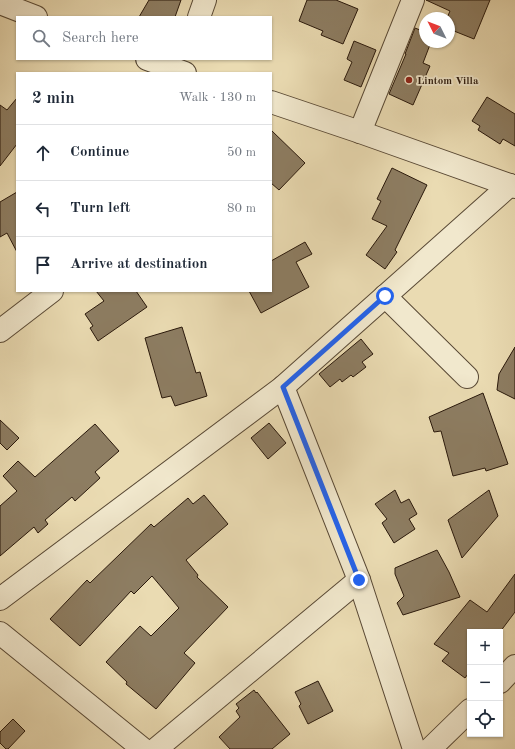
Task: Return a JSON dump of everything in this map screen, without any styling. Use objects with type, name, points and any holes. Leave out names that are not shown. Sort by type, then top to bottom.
[{"type":"street","points":[[199,16],[205,0]]},
{"type":"street","points":[[360,132],[413,0]]},
{"type":"street","points":[[0,3],[33,16]]},
{"type":"street","points":[[151,60],[182,68]]},
{"type":"street","points":[[0,599],[283,387],[385,296],[513,186],[272,102]]},
{"type":"street","points":[[0,331],[51,292]]},
{"type":"street","points":[[385,296],[467,377]]},
{"type":"street","points":[[283,387],[359,580],[414,749]]},
{"type":"street","points":[[156,749],[359,580]]},
{"type":"street","points":[[0,633],[143,749]]},
{"type":"street","points":[[503,679],[515,666]]},
{"type":"street","points":[[430,749],[467,713]]},
{"type":"building","points":[[149,0],[181,0],[175,16],[140,16]]},
{"type":"building","points":[[307,0],[336,0],[358,9],[343,44],[321,35],[323,31],[299,21]]},
{"type":"building","points":[[426,0],[490,0],[474,39],[455,31],[455,12]]},
{"type":"building","name":"Lintom Villa","points":[[415,28],[419,30],[419,48],[429,48],[423,63],[430,66],[413,105],[389,94]]},
{"type":"building","points":[[354,41],[376,50],[361,87],[344,80],[352,62],[347,59]]},
{"type":"building","points":[[487,97],[515,114],[515,146],[503,139],[500,144],[478,130],[480,126],[472,121]]},
{"type":"building","points":[[16,99],[16,145],[0,166],[0,105],[7,110]]},
{"type":"building","points":[[272,131],[305,163],[279,190],[272,184]]},
{"type":"building","points":[[392,168],[427,185],[395,250],[397,252],[385,269],[366,255],[387,226],[372,219],[381,201],[377,199]]},
{"type":"building","points":[[16,193],[16,250],[7,233],[0,237],[0,202]]},
{"type":"building","points":[[305,242],[312,254],[296,262],[309,287],[261,313],[250,292],[272,292],[272,260]]},
{"type":"building","points":[[97,292],[137,292],[147,307],[98,341],[90,328],[93,326],[85,314],[104,301]]},
{"type":"building","points":[[182,327],[196,373],[200,372],[207,396],[175,406],[171,396],[162,398],[145,338]]},
{"type":"building","points":[[361,339],[373,354],[362,362],[366,367],[353,377],[351,375],[342,382],[340,379],[330,387],[319,374]]},
{"type":"building","points":[[515,347],[515,399],[497,390],[499,374]]},
{"type":"building","points":[[483,393],[508,464],[486,471],[485,468],[453,476],[441,431],[434,432],[429,417]]},
{"type":"building","points":[[0,420],[19,438],[7,450],[0,443]]},
{"type":"building","points":[[269,423],[286,443],[268,459],[251,438]]},
{"type":"building","points":[[95,424],[119,451],[95,472],[100,478],[75,501],[72,497],[45,520],[48,524],[38,533],[34,527],[0,556],[0,506],[17,491],[3,476],[18,461],[35,477]]},
{"type":"building","points":[[395,490],[401,503],[409,499],[417,514],[409,519],[415,529],[394,543],[382,523],[387,519],[375,504]]},
{"type":"building","points":[[489,490],[498,516],[462,558],[448,520]]},
{"type":"building","points":[[204,495],[228,524],[186,560],[198,575],[197,577],[228,607],[184,653],[195,663],[156,709],[126,684],[127,682],[106,662],[140,626],[151,636],[179,608],[152,576],[134,594],[131,591],[80,646],[50,619],[87,580],[90,583],[151,524],[154,527],[188,498],[193,504]]},
{"type":"building","points":[[437,550],[460,597],[403,615],[397,603],[404,596],[395,574],[395,568]]},
{"type":"building","points":[[515,574],[515,612],[502,629],[467,629],[467,675],[465,678],[442,661],[449,653],[434,644],[470,600],[487,612]]},
{"type":"building","points":[[318,681],[333,711],[308,724],[299,706],[301,704],[295,692]]},
{"type":"building","points":[[254,690],[290,734],[272,749],[230,749],[219,737],[240,717],[236,711],[239,708],[236,704]]},
{"type":"building","points":[[13,719],[25,731],[8,749],[6,749],[0,743],[0,732]]},
{"type":"place","name":"Lintom Villa","points":[[409,80]]},
{"type":"route","points":[[359,580],[283,387],[385,296]]}]
